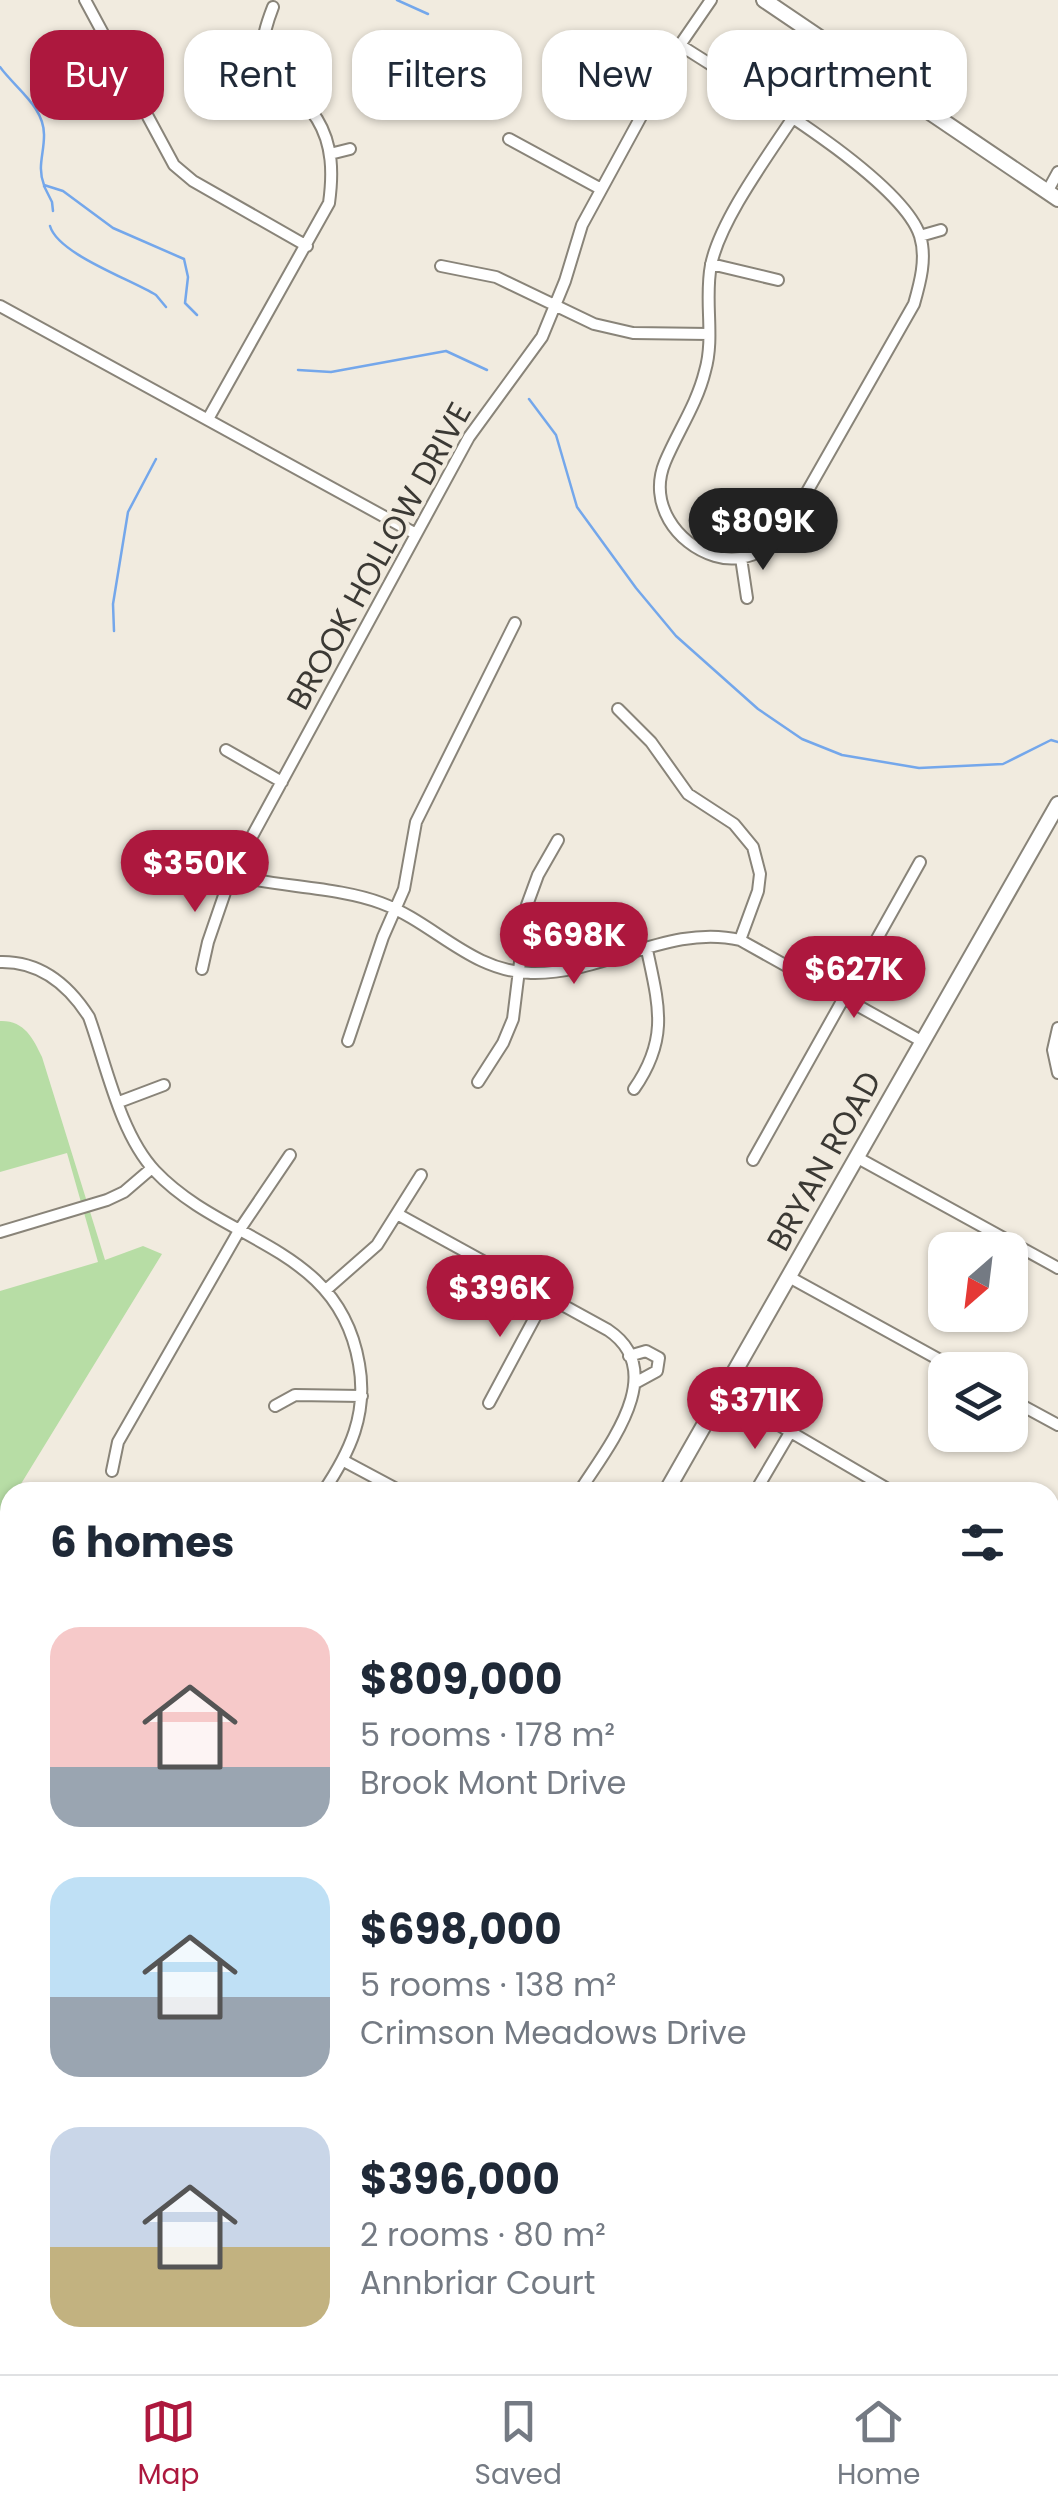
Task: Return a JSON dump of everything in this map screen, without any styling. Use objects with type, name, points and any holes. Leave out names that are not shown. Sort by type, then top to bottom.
[{"type":"main road","points":[[764,0],[1052,195]]},
{"type":"main road","name":"BRYAN ROAD","points":[[672,1482],[1058,804]]},
{"type":"street","points":[[85,0],[174,165],[192,180],[307,246]]},
{"type":"street","name":"BROOK HOLLOW DRIVE","points":[[687,34],[710,0]]},
{"type":"street","points":[[208,419],[329,204],[334,174],[318,120],[276,80],[264,59],[262,37],[273,7]]},
{"type":"street","name":"BROOK HOLLOW DRIVE","points":[[202,969],[231,875],[469,438],[529,357],[555,308],[582,225],[639,120]]},
{"type":"street","points":[[791,120],[746,192],[711,264],[707,367],[660,480],[667,521],[698,551],[722,558],[758,554],[784,534],[914,304],[922,275],[920,236],[904,208],[872,175],[793,120]]},
{"type":"street","points":[[509,139],[601,189]]},
{"type":"street","points":[[330,154],[350,150]]},
{"type":"street","points":[[1052,195],[1058,172]]},
{"type":"street","points":[[920,236],[941,230]]},
{"type":"street","points":[[711,264],[778,280]]},
{"type":"street","points":[[442,266],[496,278],[594,324],[633,333],[708,334]]},
{"type":"street","points":[[0,306],[416,534]]},
{"type":"street","points":[[740,558],[747,598]]},
{"type":"street","points":[[348,1041],[376,954],[404,890],[416,822],[515,623]]},
{"type":"street","points":[[618,708],[651,742],[688,794],[734,824],[753,847],[760,874],[758,891],[740,940]]},
{"type":"street","points":[[226,750],[282,782]]},
{"type":"street","points":[[478,1082],[513,1019],[527,905],[558,840]]},
{"type":"street","points":[[754,1160],[920,862]]},
{"type":"street","points":[[231,875],[364,898],[395,909],[474,959],[520,972],[544,972],[705,936],[740,940],[923,1042]]},
{"type":"street","points":[[634,1089],[656,1050],[660,1025],[646,950]]},
{"type":"street","points":[[0,962],[27,963],[61,982],[78,999],[89,1017],[132,1140],[152,1168],[187,1198],[293,1261],[327,1289],[344,1315],[357,1351],[362,1396],[356,1431],[344,1461],[330,1482]]},
{"type":"street","points":[[1058,1028],[1053,1050],[1058,1073]]},
{"type":"street","points":[[118,1102],[164,1085]]},
{"type":"street","points":[[112,1471],[118,1442],[240,1229],[290,1155]]},
{"type":"street","points":[[858,1158],[1058,1268]]},
{"type":"street","points":[[0,1232],[107,1200],[124,1192],[152,1168]]},
{"type":"street","points":[[327,1289],[377,1246],[421,1175]]},
{"type":"street","points":[[398,1214],[614,1334],[629,1356],[635,1382],[630,1409],[585,1482]]},
{"type":"street","points":[[790,1278],[928,1354]]},
{"type":"street","points":[[489,1403],[547,1296]]},
{"type":"street","points":[[629,1356],[646,1350],[660,1358],[657,1371],[635,1382]]},
{"type":"street","points":[[724,1393],[876,1482]]},
{"type":"street","points":[[275,1406],[295,1396],[362,1396]]},
{"type":"street","points":[[1028,1409],[1058,1425]]},
{"type":"street","points":[[761,1482],[790,1431]]},
{"type":"street","points":[[344,1461],[383,1482]]},
{"type":"green space","points":[[0,1021],[8,1021],[31,1037],[42,1057],[105,1260],[143,1246],[162,1254],[22,1482],[0,1482],[0,1291],[98,1262],[67,1153],[0,1172]]},
{"type":"waterway","points":[[397,0],[428,14]]},
{"type":"waterway","points":[[0,67],[40,116],[44,185],[63,191],[113,228],[184,259],[188,277],[185,303],[197,315]]},
{"type":"waterway","points":[[44,186],[53,211]]},
{"type":"waterway","points":[[50,226],[80,256],[156,295],[166,307]]},
{"type":"waterway","points":[[298,370],[331,372],[446,351],[487,370]]},
{"type":"waterway","points":[[529,399],[556,435],[577,507],[636,588],[676,636],[758,709],[802,739],[842,755],[919,768],[1003,764],[1051,740],[1058,742]]},
{"type":"waterway","points":[[114,631],[113,604],[128,512],[156,459]]}]
